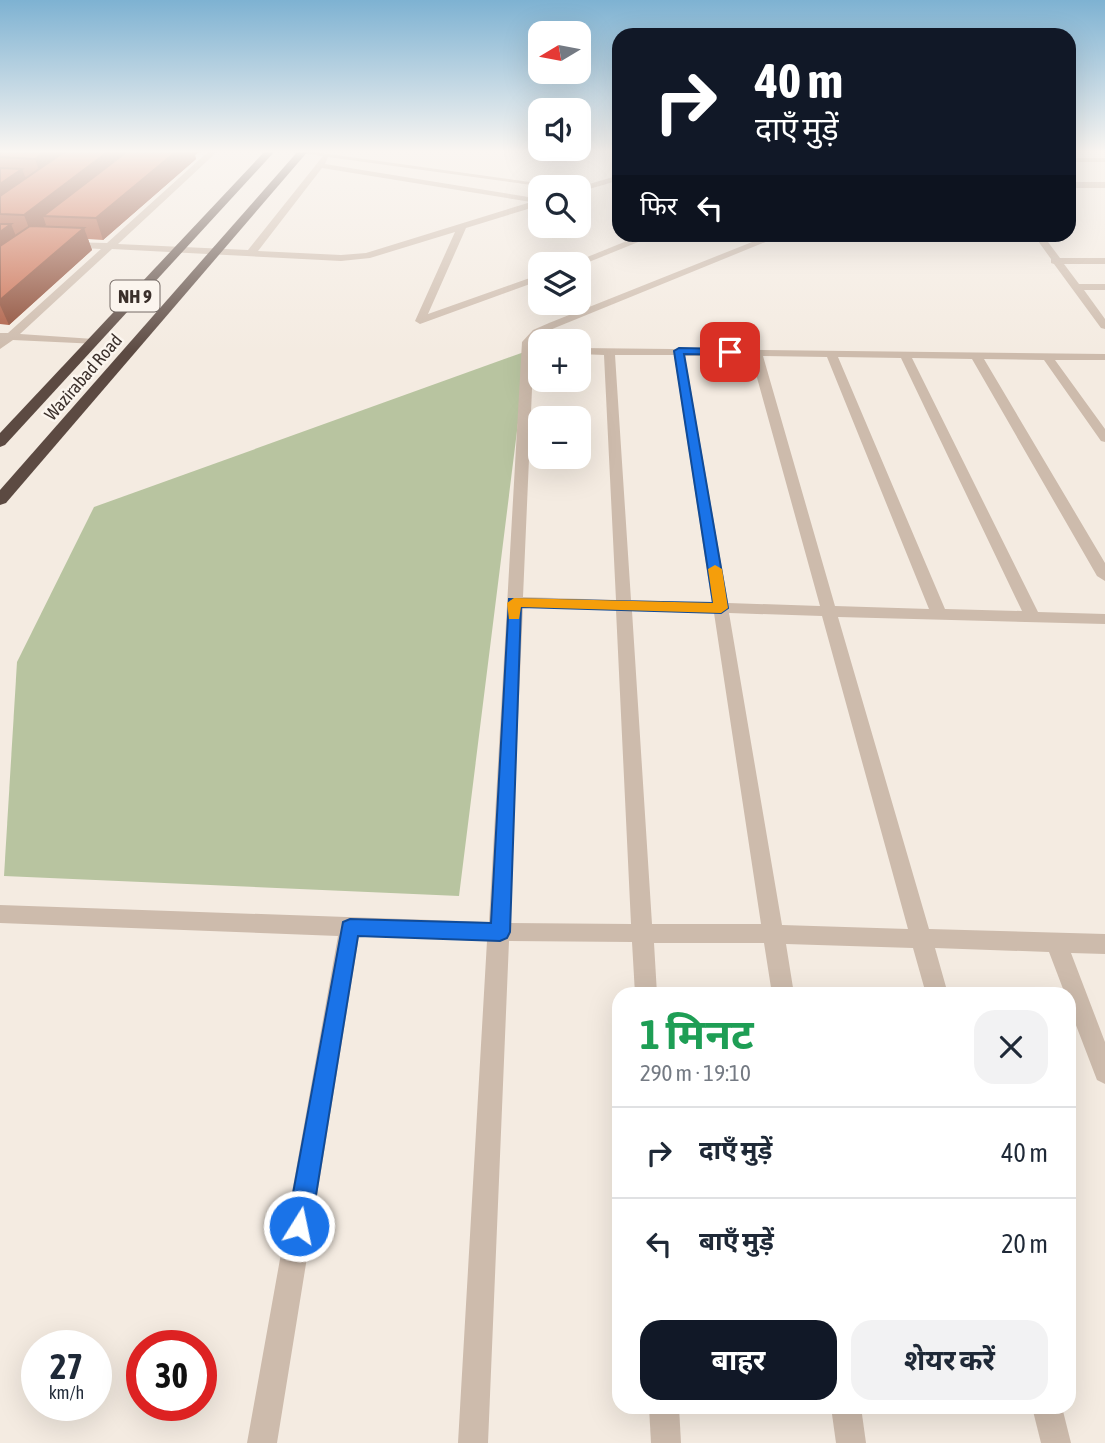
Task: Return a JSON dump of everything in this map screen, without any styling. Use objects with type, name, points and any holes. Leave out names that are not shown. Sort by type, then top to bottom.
[{"type":"highway","name":"Wazirabad Road","points":[[0,442],[50,392],[207,217]]},
{"type":"highway","name":"Wazirabad Road","points":[[0,500],[246,217]]},
{"type":"street","points":[[0,346],[5,336],[141,217]]},
{"type":"street","points":[[252,252],[279,217]]},
{"type":"street","points":[[61,243],[341,258],[367,256],[491,217]]},
{"type":"street","points":[[463,226],[420,321],[528,282]]},
{"type":"street","points":[[591,258],[633,242]]},
{"type":"street","points":[[543,329],[753,242]]},
{"type":"street","points":[[1042,242],[1074,287],[1101,316],[1105,326]]},
{"type":"street","points":[[1054,261],[1105,261]]},
{"type":"street","points":[[1074,287],[1105,287]]},
{"type":"street","points":[[5,336],[94,342]]},
{"type":"street","points":[[591,351],[1105,357]]},
{"type":"street","points":[[609,351],[646,987]]},
{"type":"street","points":[[679,351],[782,987]]},
{"type":"street","points":[[756,353],[935,987]]},
{"type":"street","points":[[831,353],[939,614]]},
{"type":"street","points":[[904,354],[1033,617]]},
{"type":"street","points":[[975,354],[1105,576]]},
{"type":"street","points":[[1047,356],[1105,438]]},
{"type":"street","points":[[473,1443],[514,603],[531,392]]},
{"type":"street","points":[[514,603],[1105,619]]},
{"type":"street","points":[[0,914],[350,928],[774,934],[1105,944]]},
{"type":"street","points":[[262,1443],[350,928]]},
{"type":"street","points":[[1056,943],[1073,987]]},
{"type":"street","points":[[1076,996],[1105,1072]]},
{"type":"street","points":[[664,1414],[666,1443]]},
{"type":"street","points":[[847,1414],[851,1443]]},
{"type":"street","points":[[1049,1414],[1056,1443]]},
{"type":"green space","points":[[527,351],[459,896],[4,876],[17,662],[94,507]]},
{"type":"building","points":[[0,224],[11,224],[0,232]]},
{"type":"building","points":[[30,226],[84,228],[0,300],[0,246]]},
{"type":"slow traffic","points":[[514,616],[514,603],[721,608],[715,569]]},
{"type":"route","points":[[299,1226],[350,928],[500,932],[514,603],[721,608],[679,351],[730,352]]}]
